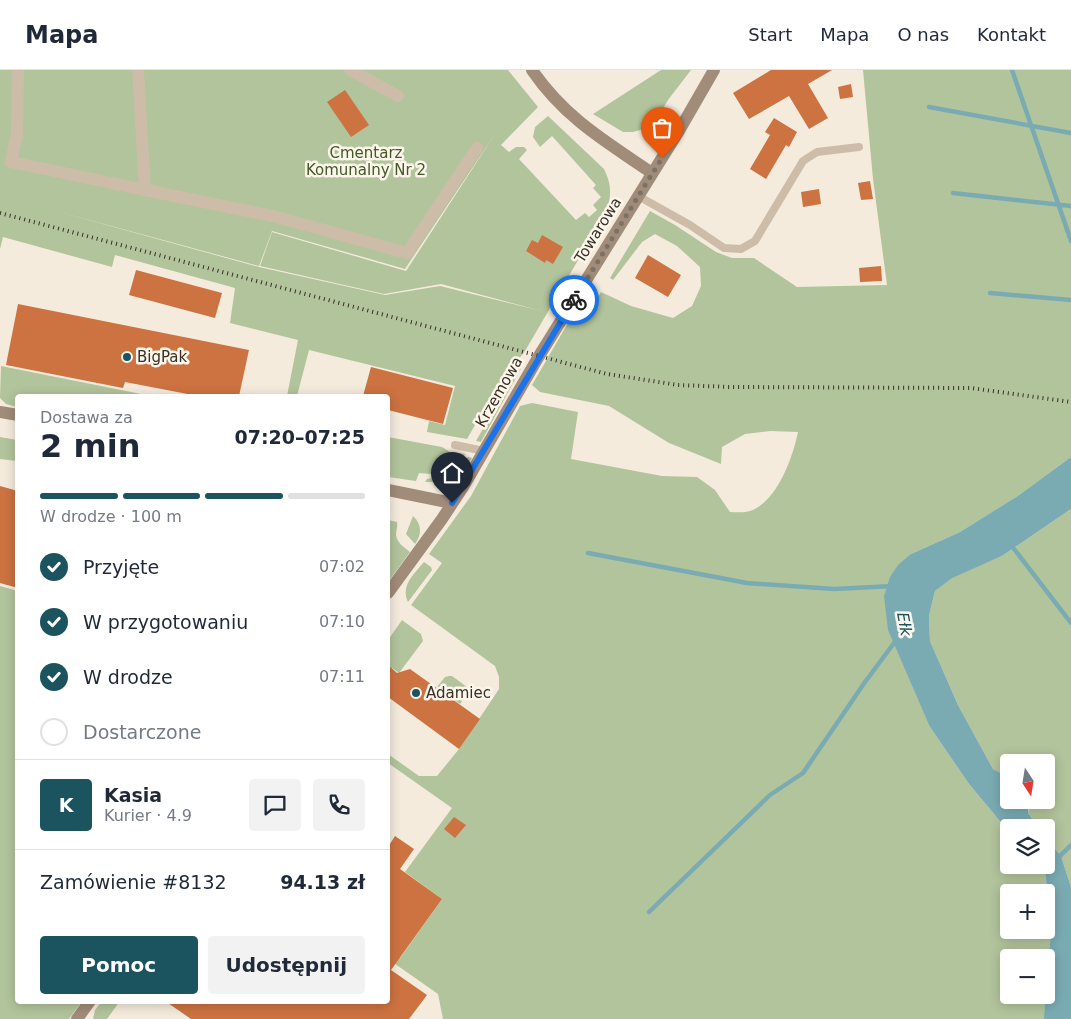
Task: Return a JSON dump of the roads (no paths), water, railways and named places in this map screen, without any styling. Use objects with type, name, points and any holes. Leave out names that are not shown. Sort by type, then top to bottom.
[{"type":"street","points":[[18,70],[17,133],[11,162],[273,216],[407,253],[477,148]]},
{"type":"street","points":[[138,70],[145,190]]},
{"type":"street","points":[[350,70],[398,96]]},
{"type":"street","points":[[532,70],[549,93],[579,123],[652,173]]},
{"type":"street","name":"Towarowa","points":[[539,356],[714,70]]},
{"type":"street","name":"Krzemowa","points":[[390,590],[452,503],[539,356]]},
{"type":"street","points":[[0,412],[15,414]]},
{"type":"street","points":[[390,490],[452,503]]},
{"type":"street","points":[[77,1019],[88,1004]]},
{"type":"lane","points":[[638,196],[724,248],[741,249],[755,242],[803,161],[816,152],[859,147]]},
{"type":"lane","points":[[455,445],[484,451]]},
{"type":"water","name":"Ełk","points":[[1071,457],[1071,509],[1002,556],[952,578],[935,591],[929,616],[930,641],[958,705],[993,769],[1000,772],[1000,809],[1028,809],[1028,813],[1032,819],[1000,819],[1000,821],[969,784],[930,727],[888,630],[884,596],[890,577],[898,565],[911,554],[960,532],[1019,495]]},
{"type":"water","points":[[1055,849],[1061,856],[1071,887],[1071,1019],[1044,1019],[1045,1004],[1055,1004],[1055,949],[1050,949],[1050,939],[1055,939],[1055,884],[1047,884],[1045,874],[1055,874]]},
{"type":"waterway","points":[[1012,70],[1071,241]]},
{"type":"waterway","points":[[929,107],[1071,133]]},
{"type":"waterway","points":[[953,193],[1071,206]]},
{"type":"waterway","points":[[990,293],[1071,300]]},
{"type":"waterway","points":[[1011,545],[1071,623]]},
{"type":"waterway","points":[[588,553],[747,583],[834,589],[893,586]]},
{"type":"waterway","name":"Ełk","points":[[649,912],[770,795],[803,773],[865,682],[897,639]]},
{"type":"waterway","points":[[1058,858],[1071,845]]},
{"type":"railway","points":[[0,213],[607,374],[678,385],[971,388],[1071,402]]},
{"type":"place","name":"BigPak","points":[[127,357]]},
{"type":"place","name":"Adamiec","points":[[416,693]]},
{"type":"park label","name":"Cmentarz Komunalny Nr 2","points":[[366,162]]}]
